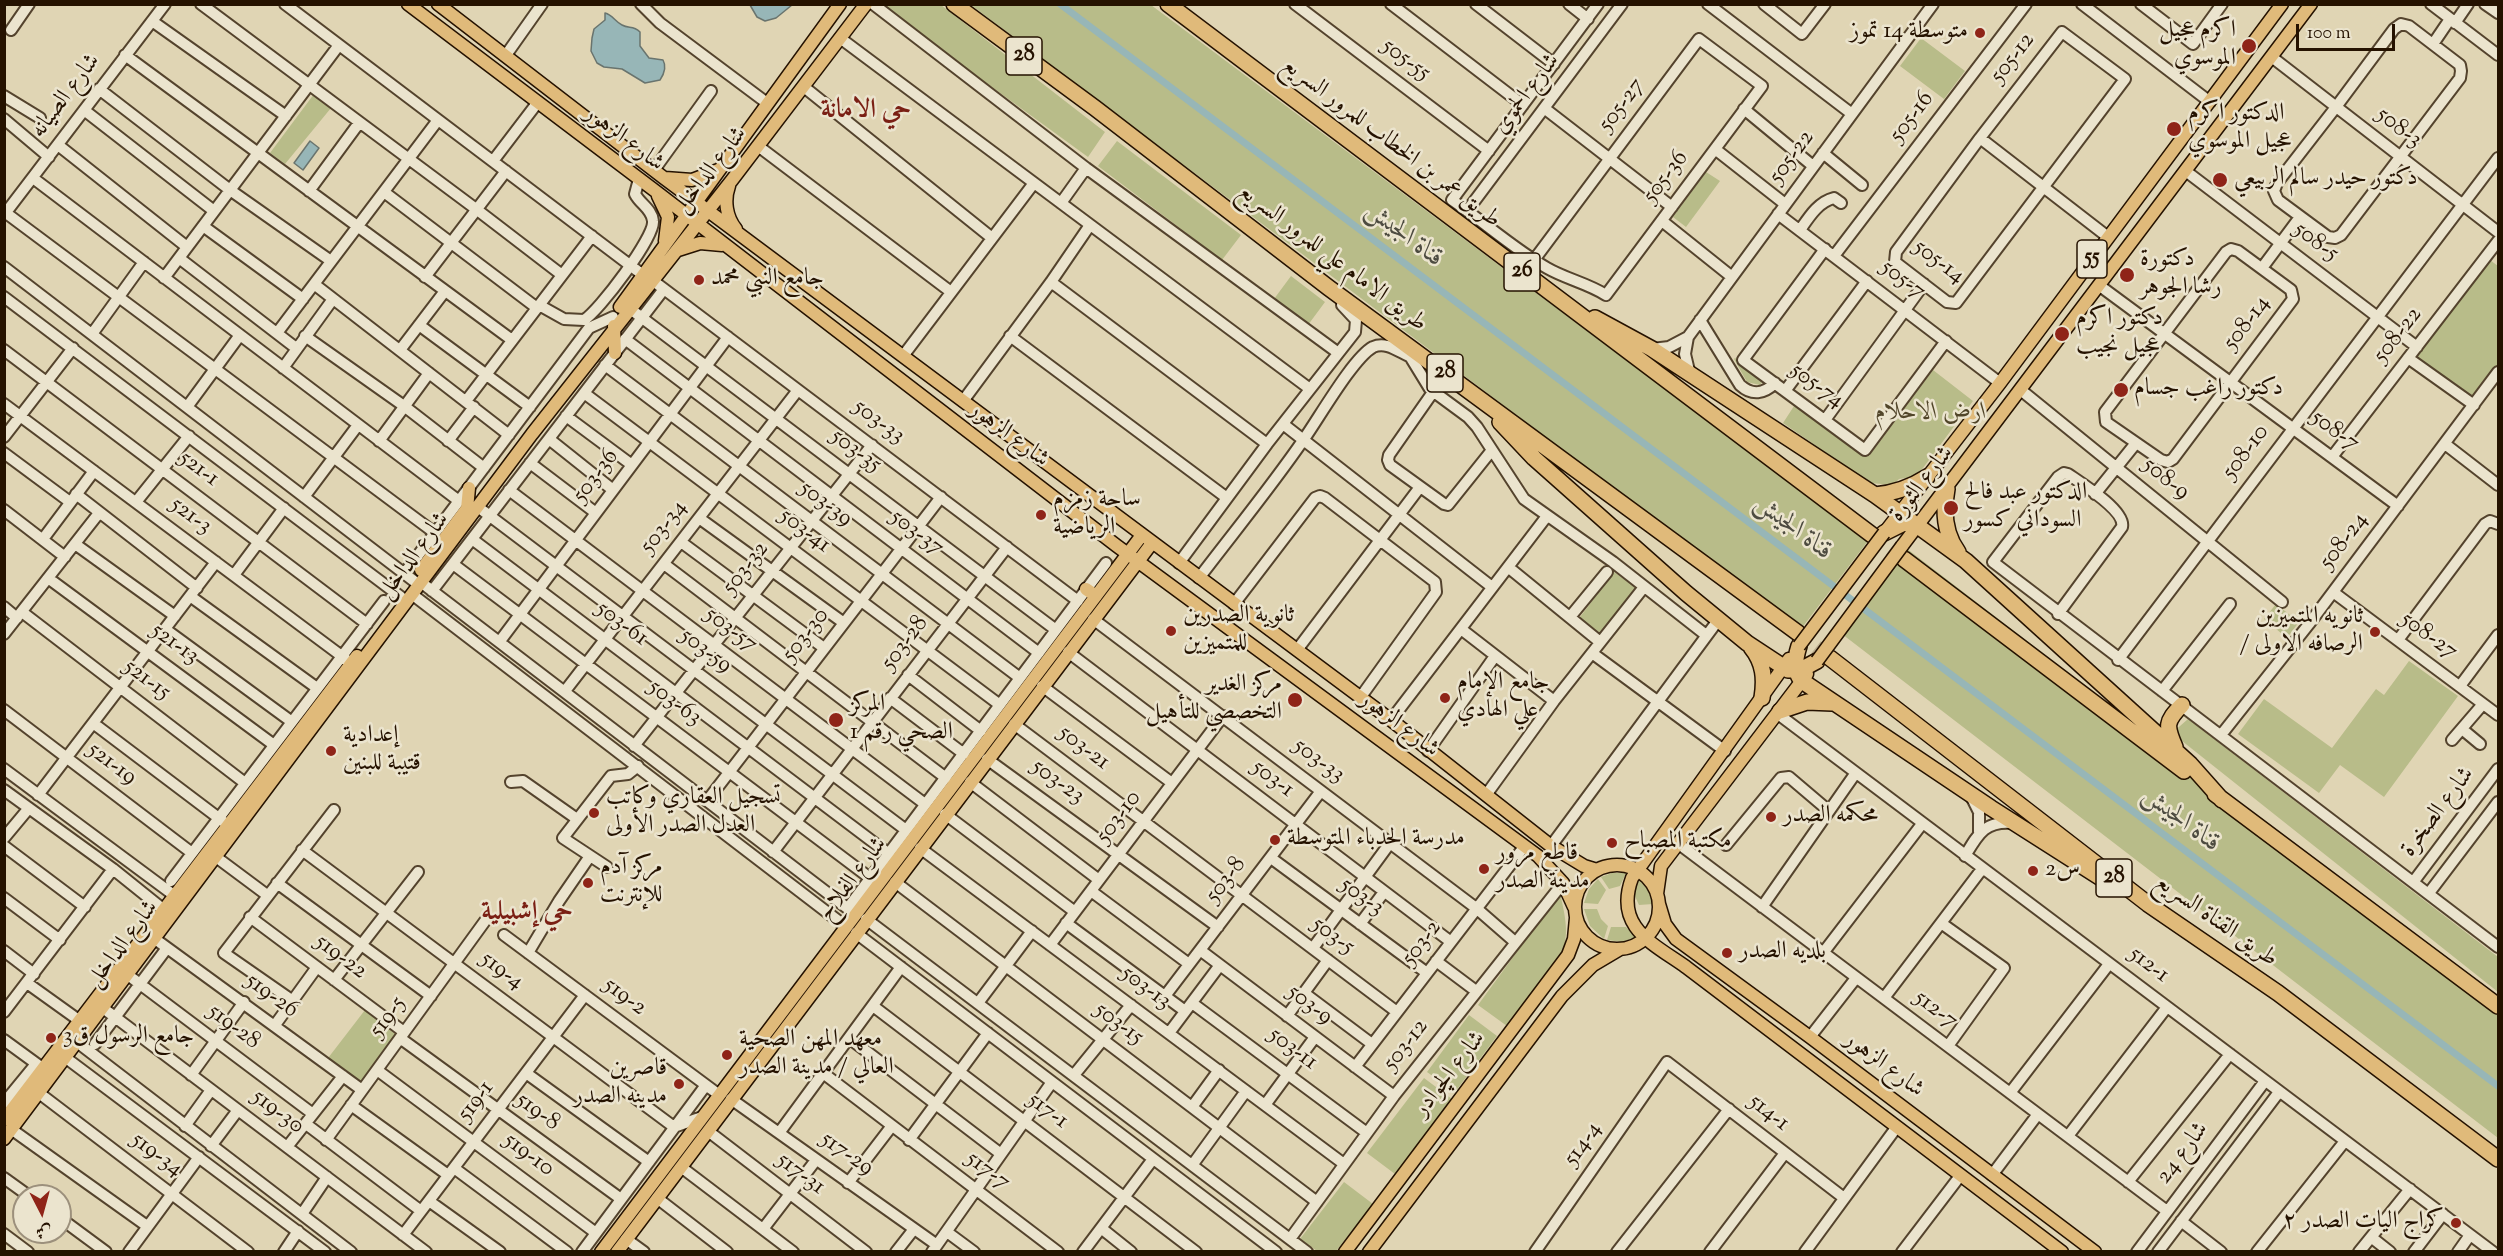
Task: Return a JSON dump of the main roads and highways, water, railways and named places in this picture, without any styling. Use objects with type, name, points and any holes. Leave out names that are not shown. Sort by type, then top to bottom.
[{"type":"highway","name":"طريق الامام علي للمرور السريع","points":[[954,4],[1798,640]]},
{"type":"highway","name":"طريق عمر بن الخطاب للمرور السريع","points":[[1171,6],[1567,305],[1878,534]]},
{"type":"highway","points":[[1567,305],[1652,349],[1875,495],[1906,522],[1966,561]]},
{"type":"highway","points":[[1478,398],[1528,453],[1747,643],[1757,654],[1762,668],[1764,683],[1761,698]]},
{"type":"highway","points":[[1875,495],[1893,494],[1927,477]]},
{"type":"highway","points":[[1947,489],[1944,504],[1947,527],[1956,549],[1966,561],[2193,766],[2222,800]]},
{"type":"highway","points":[[1878,534],[1906,522]]},
{"type":"highway","points":[[1906,522],[1903,553],[2222,800],[2499,1006]]},
{"type":"highway","points":[[1796,670],[1798,640]]},
{"type":"highway","points":[[1747,643],[1796,670],[1835,704],[2014,824],[2079,866],[2148,904]]},
{"type":"highway","points":[[1796,670],[1809,667],[1823,659]]},
{"type":"highway","name":"طريق القناة السريع","points":[[1823,659],[2148,904],[2278,993],[2499,1159]]},
{"type":"highway","points":[[1779,713],[1807,702],[1835,704]]},
{"type":"highway","points":[[2134,714],[2152,716],[2177,709],[2168,728],[2177,753]]},
{"type":"main road","name":"شارع الزهور","points":[[408,4],[1117,546],[1546,864],[1563,883],[1582,931],[1592,941],[1605,948],[1620,949]]},
{"type":"main road","name":"شارع الزهور","points":[[438,4],[659,174],[1391,720],[1551,846],[1584,866],[1597,870]]},
{"type":"main road","name":"شارع الداخل","points":[[668,251],[686,215],[840,4]]},
{"type":"main road","name":"شارع الداخل","points":[[7,1129],[39,1094],[216,857],[407,596],[413,579],[468,506],[668,251],[697,224],[732,180],[866,4]]},
{"type":"main road","name":"شارع الثورة","points":[[1906,522],[1927,477],[2282,4]]},
{"type":"main road","name":"شارع الثورة","points":[[1906,522],[1947,489],[2273,58],[2307,6]]},
{"type":"main road","points":[[732,151],[746,161]]},
{"type":"main road","points":[[659,174],[692,180],[719,170]]},
{"type":"main road","points":[[732,180],[726,202],[733,225],[740,234]]},
{"type":"main road","points":[[654,190],[665,207],[668,217],[668,251],[690,244],[710,242],[729,248]]},
{"type":"main road","name":"شارع الداخل","points":[[614,321],[629,308],[647,277]]},
{"type":"main road","points":[[614,321],[615,352]]},
{"type":"main road","points":[[468,506],[469,488]]},
{"type":"main road","name":"شارع الثورة","points":[[1798,640],[1878,534]]},
{"type":"main road","name":"شارع الفلاح","points":[[1133,557],[1142,535]]},
{"type":"main road","name":"شارع الفلاح","points":[[618,1251],[708,1131],[725,1097],[850,929],[870,884],[1091,592],[1152,543]]},
{"type":"main road","points":[[1117,546],[1115,571],[1157,575]]},
{"type":"main road","name":"شارع الثورة","points":[[1823,659],[1903,553]]},
{"type":"main road","name":"شارع الفلاح","points":[[856,914],[895,882],[1093,619],[1115,571]]},
{"type":"main road","name":"شارع الداخل","points":[[7,1129],[40,1066],[80,1021],[175,896],[223,821],[346,660],[407,596]]},
{"type":"main road","points":[[1796,670],[1779,713],[1662,866],[1656,923],[1645,939],[1633,924],[1628,906],[1629,887],[1637,870],[1761,698],[1796,670]]},
{"type":"main road","points":[[1597,870],[1610,865],[1624,865],[1637,870],[1646,876],[1658,899]]},
{"type":"main road","name":"شارع الچوادر","points":[[1345,1251],[1568,956],[1574,939],[1575,912],[1580,885],[1597,870]]},
{"type":"main road","name":"شارع الزهور","points":[[1658,899],[1670,933],[2095,1251]]},
{"type":"main road","name":"شارع الزهور","points":[[1645,939],[1686,967],[1741,1011],[2062,1251]]},
{"type":"main road","name":"شارع الچوادر","points":[[1369,1251],[1562,996],[1593,966],[1620,949],[1629,948],[1645,939]]},
{"type":"main road","points":[[1741,1011],[1753,996]]},
{"type":"main road","name":"شارع الفلاح","points":[[600,1251],[702,1117],[725,1097]]},
{"type":"water","points":[[750,5],[792,5],[776,18],[765,21],[757,17]]},
{"type":"water","points":[[605,13],[622,25],[638,30],[640,46],[649,58],[663,60],[665,65],[660,80],[645,83],[622,69],[604,67],[597,63],[591,51],[592,38],[594,29],[605,20]]},
{"type":"water","points":[[310,141],[319,148],[303,170],[294,163]]},
{"type":"waterway","name":"قناة الجيش","points":[[1060,4],[2498,1086]]},
{"type":"tunnel","points":[[1872,535],[1904,559]]},
{"type":"tunnel","points":[[1798,633],[1830,658]]},
{"type":"place","name":"متوسطة 14 تموز","points":[[1980,33]]},
{"type":"place","name":"اكرم عجيل الموسوي","points":[[2249,46]]},
{"type":"place","name":"الدكتور اكرم عجيل الموسوي","points":[[2174,129]]},
{"type":"place","name":"دكتور حيدر سالم الربيعي","points":[[2220,180]]},
{"type":"place","name":"دكتورة رشا الجوهر","points":[[2127,275]]},
{"type":"place","name":"جامع النبي محمد","points":[[699,280]]},
{"type":"place","name":"دكتور اكرم عجيل نجيب","points":[[2062,334]]},
{"type":"place","name":"دكتور راغب جسام","points":[[2121,390]]},
{"type":"place","name":"الدكتور عبد فالح السوداني كسور","points":[[1951,508]]},
{"type":"place","name":"ساحة زمزم الرياضية","points":[[1041,515]]},
{"type":"place","name":"ثانوية الصدرين للمتميزين","points":[[1171,631]]},
{"type":"place","name":"ثانويه المتميزين / الرصافه الاولى","points":[[2375,632]]},
{"type":"place","name":"جامع الإمام علي الهادي","points":[[1445,698]]},
{"type":"place","name":"مركز الغدير التخصصي للتأهيل","points":[[1295,700]]},
{"type":"place","name":"المركز الصحي رقم 1","points":[[836,720]]},
{"type":"place","name":"إعدادية قتيبة للبنين","points":[[331,751]]},
{"type":"place","name":"تسجيل العقاري وكاتب العدل الصدر الأولى","points":[[594,813]]},
{"type":"place","name":"محكمه الصدر","points":[[1771,817]]},
{"type":"place","name":"مدرسة الحدباء المتوسطة","points":[[1275,840]]},
{"type":"place","name":"مكتبة المصباح","points":[[1612,843]]},
{"type":"place","name":"قاطع مرور مدينة الصدر","points":[[1484,869]]},
{"type":"place","name":"س2","points":[[2033,871]]},
{"type":"place","name":"مركز آدم للإنترنت","points":[[588,883]]},
{"type":"place","name":"بلديه الصدر","points":[[1727,953]]},
{"type":"place","name":"جامع الرسول ق3","points":[[51,1038]]},
{"type":"place","name":"معهد المهن الصحية العالي / مدينة الصدر","points":[[727,1055]]},
{"type":"place","name":"قاصرين مدينه الصدر","points":[[679,1084]]},
{"type":"place","name":"كراج اليات الصدر ٢","points":[[2456,1223]]},
{"type":"district","name":"حي الامانة","points":[[866,112]]},
{"type":"district","name":"حي إشبيلية","points":[[527,914]]},
{"type":"park label","name":"ارض الاحلام","points":[[1931,414]]}]
